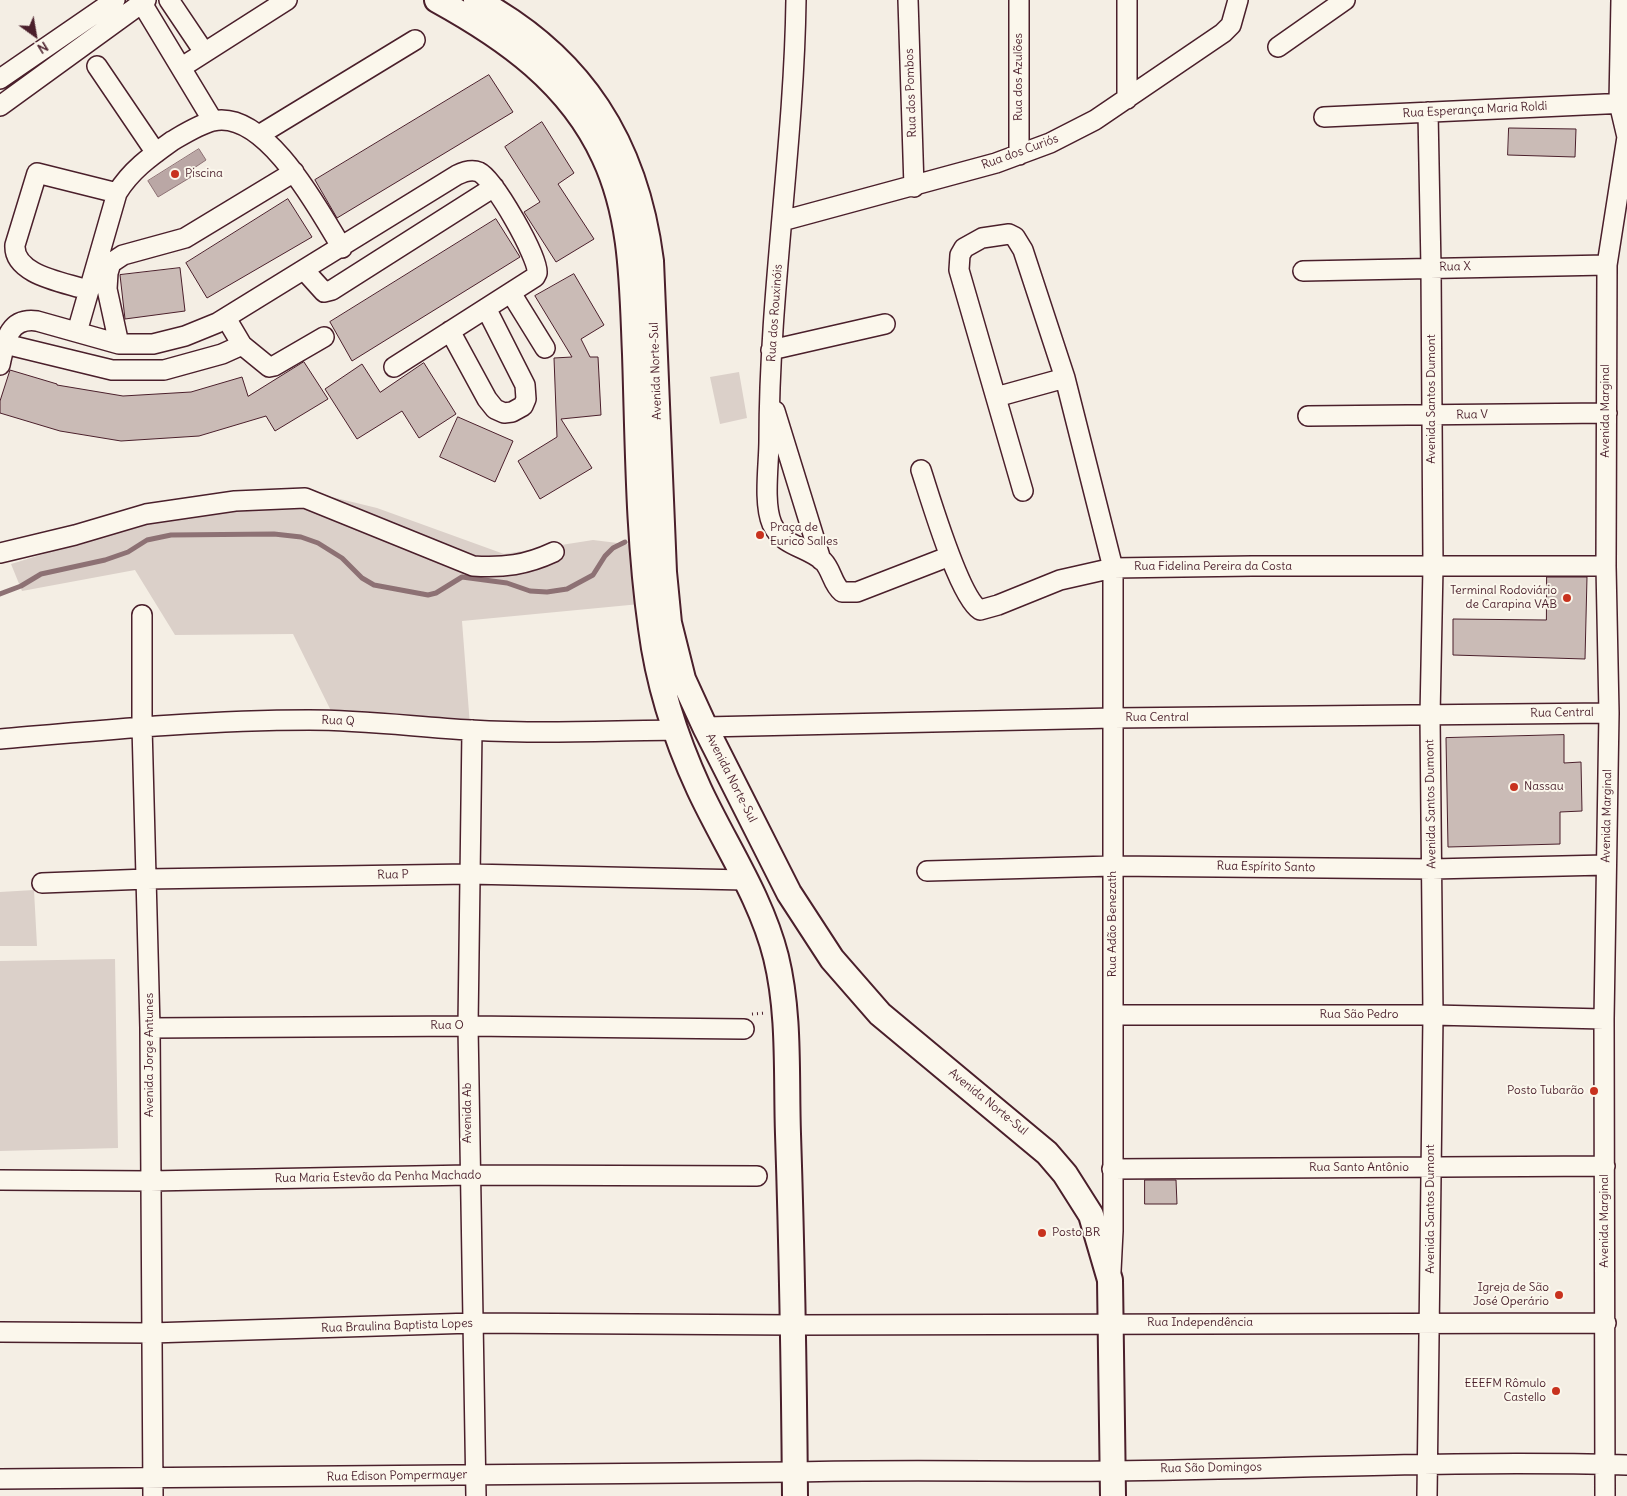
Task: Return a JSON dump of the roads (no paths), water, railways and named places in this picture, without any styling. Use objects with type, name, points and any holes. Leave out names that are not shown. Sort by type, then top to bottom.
[{"type":"main road","name":"Avenida Norte-Sul","points":[[437,0],[501,38],[525,57],[557,87],[584,120],[613,178],[624,216],[631,271],[642,528],[648,606],[657,663],[675,730],[699,789],[759,908],[774,952],[784,1012],[794,1325],[795,1496]]},
{"type":"main road","name":"Avenida Norte-Sul","points":[[476,0],[500,13],[527,33],[553,54],[572,74],[610,128],[629,165],[637,188],[648,234],[652,261],[662,532],[669,623],[683,679],[705,727],[789,893],[832,960],[880,1014],[1048,1153],[1065,1174],[1090,1215],[1110,1280],[1112,1496]]},
{"type":"street","points":[[0,79],[116,0]]},
{"type":"street","points":[[169,0],[204,52]]},
{"type":"street","points":[[182,66],[287,0]]},
{"type":"street","name":"Rua dos Rouxinóis","points":[[796,0],[795,71],[771,350],[768,504],[770,517],[781,537],[790,544],[821,560]]},
{"type":"street","name":"Rua dos Pombos","points":[[908,0],[914,186]]},
{"type":"street","name":"Rua dos Azulões","points":[[1019,0],[1019,155]]},
{"type":"street","points":[[1126,99],[1127,0]]},
{"type":"street","name":"Rua dos Curiós","points":[[782,222],[1019,155],[1069,134],[1126,99],[1210,43],[1231,25],[1238,0]]},
{"type":"street","points":[[1278,47],[1323,8],[1345,0]]},
{"type":"street","points":[[1621,0],[1623,103],[1627,137]]},
{"type":"street","points":[[0,106],[142,1],[213,120]]},
{"type":"street","points":[[259,135],[415,40]]},
{"type":"street","points":[[97,66],[156,153]]},
{"type":"street","name":"Rua Esperança Maria Roldi","points":[[1324,117],[1623,103]]},
{"type":"street","name":"Avenida Santos Dumont","points":[[1427,1496],[1433,1015],[1430,716],[1433,568],[1432,268],[1428,112]]},
{"type":"street","points":[[77,332],[87,290],[117,192],[130,175],[156,153],[178,138],[213,120],[233,122],[259,135],[294,172],[342,248]]},
{"type":"street","name":"Avenida Marginal","points":[[1605,1496],[1604,1019],[1609,712],[1606,566],[1607,265],[1627,137]]},
{"type":"street","points":[[0,365],[5,344],[13,328],[24,320],[38,321],[119,344],[153,344],[185,336],[226,318],[463,172],[478,171],[494,187],[528,247],[538,269],[535,277],[394,367]]},
{"type":"street","points":[[119,344],[107,289],[111,263],[123,255],[185,238],[294,172]]},
{"type":"street","points":[[87,290],[34,272],[20,264],[16,256],[15,245],[37,173],[117,192]]},
{"type":"street","points":[[305,271],[324,292],[332,290],[494,187]]},
{"type":"street","name":"Rua Adão Benezath","points":[[996,396],[960,270],[960,255],[964,248],[982,238],[1009,234],[1019,242],[1065,378],[1113,568],[1113,1232],[1110,1280]]},
{"type":"street","name":"Rua X","points":[[1303,271],[1607,265]]},
{"type":"street","points":[[511,293],[545,348]]},
{"type":"street","points":[[450,331],[491,404],[504,413],[518,409],[526,399],[526,385],[486,310]]},
{"type":"street","points":[[226,318],[242,345],[269,367],[274,366],[324,337]]},
{"type":"street","points":[[771,350],[885,324]]},
{"type":"street","points":[[5,344],[112,370],[164,370],[222,354],[242,345]]},
{"type":"street","points":[[1023,491],[996,396],[1065,378]]},
{"type":"street","points":[[770,396],[821,560],[829,570],[836,586],[842,592],[857,592],[950,556]]},
{"type":"street","name":"Rua V","points":[[1308,416],[1606,413]]},
{"type":"street","name":"Rua Fidelina Pereira da Costa","points":[[921,470],[950,556],[969,597],[980,610],[998,606],[1060,580],[1113,568],[1606,566]]},
{"type":"street","points":[[0,553],[75,535],[146,514],[235,501],[305,498],[473,566],[502,568],[537,560],[554,552]]},
{"type":"street","name":"Avenida Jorge Antunes","points":[[142,615],[142,726],[150,1028],[151,1333],[154,1487]]},
{"type":"street","name":"Rua Central","points":[[705,727],[1113,718],[1430,716],[1609,712]]},
{"type":"street","name":"Rua Q","points":[[0,739],[142,726],[309,720],[374,722],[472,730],[599,732],[675,730]]},
{"type":"street","name":"Avenida Ab","points":[[472,730],[468,1026],[469,1175],[476,1496]]},
{"type":"street","name":"Rua Espírito Santo","points":[[927,871],[1112,866],[1432,869],[1606,865]]},
{"type":"street","name":"Rua P","points":[[42,884],[147,879],[469,874],[745,880]]},
{"type":"street","name":"Rua São Pedro","points":[[1113,1015],[1433,1015],[1604,1019]]},
{"type":"street","name":"Rua O","points":[[150,1028],[468,1026],[744,1029]]},
{"type":"street","name":"Rua Santo Antônio","points":[[1112,1169],[1605,1166]]},
{"type":"street","name":"Rua Maria Estevão da Penha Machado","points":[[0,1180],[150,1181],[469,1175],[757,1176]]},
{"type":"street","name":"Rua Braulina Baptista Lopes","points":[[0,1332],[151,1333],[473,1323],[794,1325]]},
{"type":"street","name":"Rua Independência","points":[[794,1325],[1606,1323]]},
{"type":"street","name":"Rua São Domingos","points":[[795,1472],[902,1469],[1112,1471],[1427,1464],[1627,1465]]},
{"type":"street","name":"Rua Edison Pompermayer","points":[[0,1479],[154,1487],[476,1475],[795,1472]]},
{"type":"waterway","points":[[0,594],[21,586],[41,574],[105,560],[128,552],[147,540],[171,535],[274,534],[301,537],[318,543],[342,558],[362,578],[374,585],[428,595],[436,593],[462,577],[507,583],[530,591],[547,592],[567,589],[593,575],[605,556],[613,548],[625,542]]},
{"type":"place","name":"Piscina","points":[[175,174]]},
{"type":"place","name":"Praça de Eurico Salles","points":[[760,535]]},
{"type":"place","name":"Terminal Rodoviário de Carapina VAB","points":[[1567,598]]},
{"type":"place","name":"Nassau","points":[[1514,787]]},
{"type":"place","name":"Posto Tubarão","points":[[1594,1091]]},
{"type":"place","name":"Posto BR","points":[[1042,1233]]},
{"type":"place","name":"Igreja de São José Operário","points":[[1559,1295]]},
{"type":"place","name":"EEEFM Rômulo Castello","points":[[1556,1391]]}]
